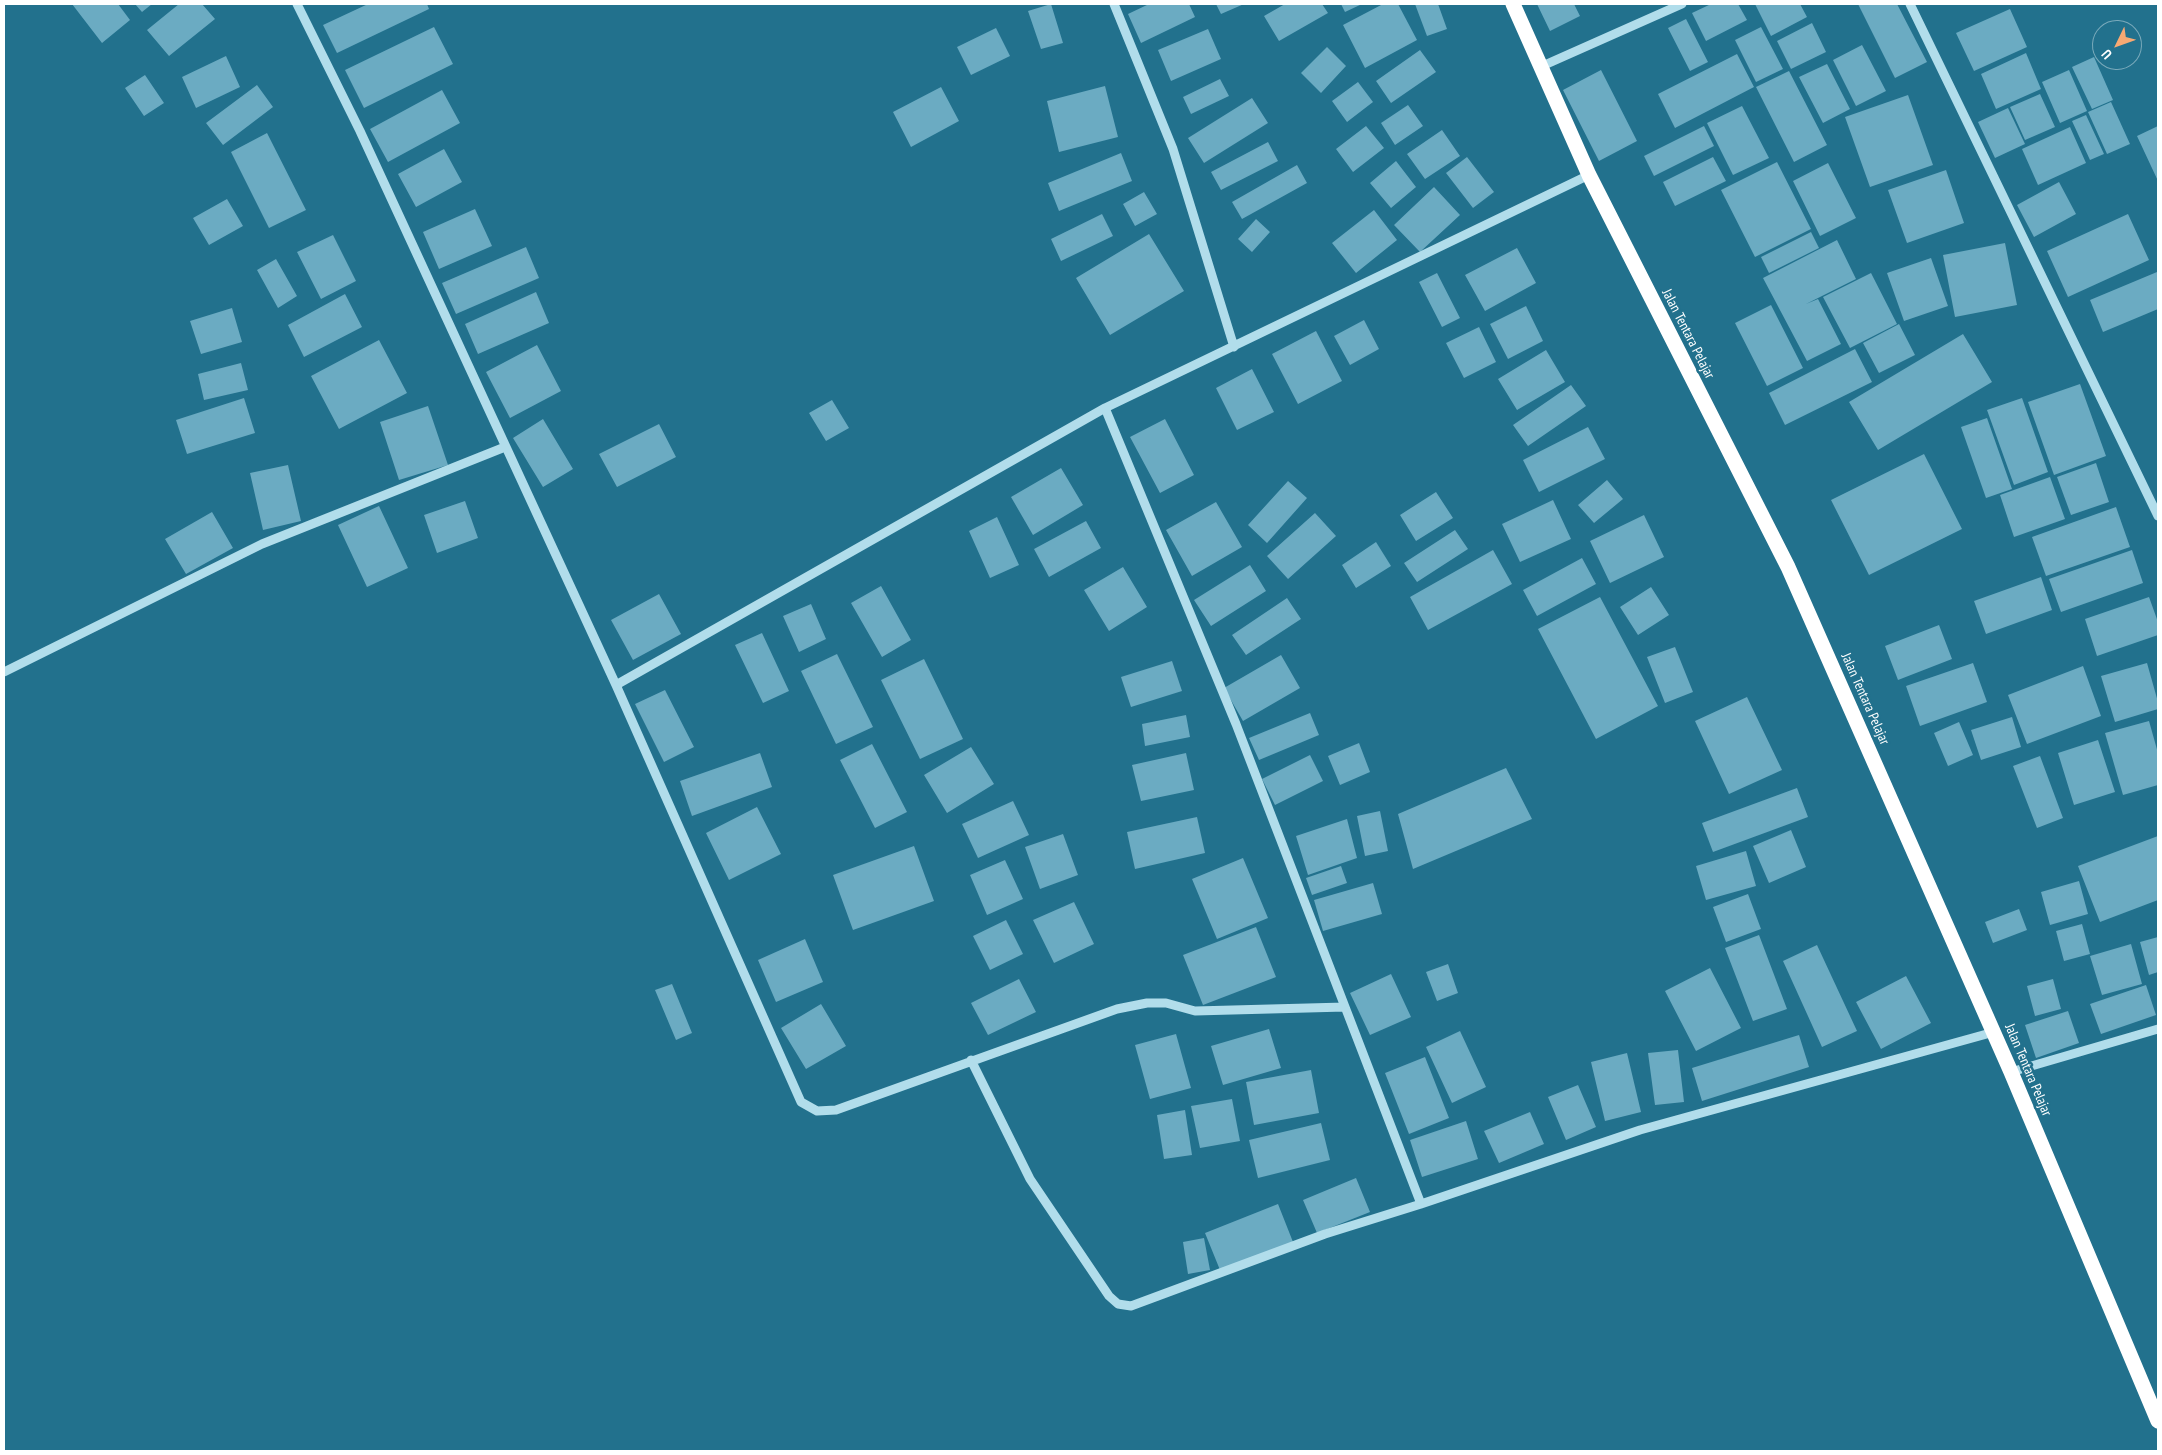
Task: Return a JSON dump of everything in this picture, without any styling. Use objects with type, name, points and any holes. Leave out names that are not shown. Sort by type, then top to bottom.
[{"type":"highway","name":"Jalan Tentara Pelajar","points":[[1513,4],[1589,176],[1788,568],[1994,1032],[2158,1421]]},
{"type":"street","points":[[297,4],[360,132],[616,685],[801,1102],[817,1111],[836,1110],[1117,1009],[1147,1003],[1166,1003],[1195,1011],[1345,1007]]},
{"type":"street","points":[[1114,4],[1173,149],[1234,347]]},
{"type":"street","points":[[1540,67],[1682,4]]},
{"type":"street","points":[[1910,4],[2158,516]]},
{"type":"street","points":[[616,685],[1105,408],[1589,176]]},
{"type":"street","points":[[1105,408],[1236,724],[1422,1204]]},
{"type":"street","points":[[4,672],[262,544],[505,447]]},
{"type":"street","points":[[2011,1072],[2158,1029]]},
{"type":"street","points":[[971,1060],[1030,1179],[1109,1296],[1118,1304],[1131,1306],[1325,1234],[1422,1204],[1640,1130],[1994,1032]]},
{"type":"building","points":[[72,4],[118,4],[130,20],[102,43]]},
{"type":"building","points":[[135,4],[152,4],[142,12]]},
{"type":"building","points":[[179,4],[202,4],[215,19],[169,56],[147,30]]},
{"type":"building","points":[[368,4],[427,4],[429,9],[337,53],[323,25]]},
{"type":"building","points":[[1051,4],[1063,43],[1041,49],[1028,11]]},
{"type":"building","points":[[1149,4],[1189,4],[1195,17],[1141,43],[1128,14]]},
{"type":"building","points":[[1216,4],[1244,4],[1221,14]]},
{"type":"building","points":[[1285,4],[1322,4],[1328,13],[1279,41],[1264,16]]},
{"type":"building","points":[[1341,4],[1362,4],[1345,12]]},
{"type":"building","points":[[1383,4],[1398,4],[1417,40],[1365,68],[1343,25]]},
{"type":"building","points":[[1415,4],[1438,4],[1447,29],[1427,36]]},
{"type":"building","points":[[1537,4],[1574,4],[1580,16],[1550,31]]},
{"type":"building","points":[[1711,4],[1738,4],[1747,20],[1706,41],[1692,13]]},
{"type":"building","points":[[1755,4],[1800,4],[1807,17],[1771,36]]},
{"type":"building","points":[[1858,4],[1897,4],[1927,62],[1895,78]]},
{"type":"building","points":[[2010,9],[2027,47],[1974,71],[1956,33]]},
{"type":"building","points":[[1686,19],[1708,62],[1690,71],[1668,28]]},
{"type":"building","points":[[1812,23],[1826,52],[1791,69],[1777,41]]},
{"type":"building","points":[[434,27],[453,64],[364,108],[345,70]]},
{"type":"building","points":[[1761,27],[1783,69],[1756,82],[1735,40]]},
{"type":"building","points":[[996,28],[1010,56],[971,75],[957,47]]},
{"type":"building","points":[[1208,29],[1221,59],[1171,81],[1158,50]]},
{"type":"building","points":[[1862,45],[1886,91],[1856,106],[1833,60]]},
{"type":"building","points":[[1327,47],[1346,66],[1321,93],[1301,73]]},
{"type":"building","points":[[1420,50],[1436,72],[1391,103],[1376,81]]},
{"type":"building","points":[[2026,53],[2041,89],[1996,109],[1981,74]]},
{"type":"building","points":[[1737,54],[1754,87],[1675,128],[1658,94]]},
{"type":"building","points":[[226,56],[240,87],[196,108],[182,77]]},
{"type":"building","points":[[2092,58],[2092,70],[2100,70],[2113,100],[2092,109],[2072,67]]},
{"type":"building","points":[[1827,64],[1850,109],[1823,123],[1799,77]]},
{"type":"building","points":[[1601,70],[1637,141],[1599,161],[1563,90]]},
{"type":"building","points":[[2069,70],[2087,111],[2060,123],[2042,82]]},
{"type":"building","points":[[1789,71],[1827,145],[1794,162],[1756,87]]},
{"type":"building","points":[[145,75],[164,103],[144,116],[125,88]]},
{"type":"building","points":[[1220,79],[1229,96],[1191,114],[1183,97]]},
{"type":"building","points":[[1358,82],[1373,102],[1347,122],[1332,101]]},
{"type":"building","points":[[257,85],[273,107],[223,145],[206,123]]},
{"type":"building","points":[[1105,86],[1118,137],[1059,152],[1047,101]]},
{"type":"building","points":[[941,87],[959,121],[911,147],[893,112]]},
{"type":"building","points":[[442,90],[460,123],[388,162],[370,129]]},
{"type":"building","points":[[2040,94],[2055,127],[2025,140],[2010,107]]},
{"type":"building","points":[[1908,95],[1933,165],[1870,187],[1845,117]]},
{"type":"building","points":[[1252,98],[1268,123],[1204,163],[1188,138]]},
{"type":"building","points":[[2111,102],[2130,144],[2107,154],[2088,112]]},
{"type":"building","points":[[1408,105],[1423,126],[1395,145],[1381,123]]},
{"type":"building","points":[[1742,106],[1769,158],[1733,175],[1707,123]]},
{"type":"building","points":[[2008,108],[2025,144],[1995,158],[1978,122]]},
{"type":"building","points":[[2086,115],[2104,154],[2090,160],[2072,121]]},
{"type":"building","points":[[1366,126],[1384,148],[1353,172],[1336,149]]},
{"type":"building","points":[[1704,126],[1714,146],[1654,176],[1644,156]]},
{"type":"building","points":[[2158,126],[2158,181],[2137,136]]},
{"type":"building","points":[[2070,127],[2086,163],[2038,185],[2022,149]]},
{"type":"building","points":[[1442,130],[1460,156],[1425,179],[1407,154]]},
{"type":"building","points":[[267,133],[306,210],[269,228],[231,152]]},
{"type":"building","points":[[1268,142],[1278,161],[1221,190],[1211,172]]},
{"type":"building","points":[[444,149],[462,182],[416,207],[398,174]]},
{"type":"building","points":[[1121,153],[1132,181],[1059,211],[1048,183]]},
{"type":"building","points":[[1467,157],[1494,192],[1473,208],[1446,173]]},
{"type":"building","points":[[1713,157],[1726,181],[1675,206],[1663,182]]},
{"type":"building","points":[[1396,161],[1416,187],[1391,208],[1370,183]]},
{"type":"building","points":[[1777,162],[1811,229],[1755,257],[1721,190]]},
{"type":"building","points":[[1828,163],[1856,218],[1820,236],[1793,181]]},
{"type":"building","points":[[1297,165],[1307,183],[1242,219],[1232,202]]},
{"type":"building","points":[[1946,170],[1964,223],[1907,243],[1888,190]]},
{"type":"building","points":[[2059,182],[2076,214],[2034,237],[2017,205]]},
{"type":"building","points":[[1434,187],[1460,215],[1420,252],[1394,225]]},
{"type":"building","points":[[1144,192],[1157,214],[1135,226],[1123,204]]},
{"type":"building","points":[[227,199],[243,226],[209,245],[193,218]]},
{"type":"building","points":[[475,209],[492,246],[439,269],[423,232]]},
{"type":"building","points":[[1374,210],[1397,240],[1356,273],[1332,243]]},
{"type":"building","points":[[1102,214],[1113,236],[1061,261],[1051,239]]},
{"type":"building","points":[[2128,214],[2149,260],[2068,297],[2047,251]]},
{"type":"building","points":[[1256,219],[1270,232],[1252,252],[1238,239]]},
{"type":"building","points":[[1811,232],[1819,248],[1769,273],[1761,257]]},
{"type":"building","points":[[1149,234],[1184,291],[1110,335],[1076,278]]},
{"type":"building","points":[[333,235],[356,281],[321,299],[297,252]]},
{"type":"building","points":[[1837,240],[1856,279],[1806,304],[1818,299],[1841,344],[1807,361],[1763,278]]},
{"type":"building","points":[[2005,243],[2017,305],[1955,317],[1943,255]]},
{"type":"building","points":[[526,247],[539,278],[456,314],[442,283]]},
{"type":"building","points":[[1517,248],[1536,283],[1485,311],[1465,275]]},
{"type":"building","points":[[1931,258],[1948,306],[1904,321],[1887,273]]},
{"type":"building","points":[[276,259],[297,296],[278,308],[257,270]]},
{"type":"building","points":[[2157,272],[2158,309],[2103,332],[2090,300]]},
{"type":"building","points":[[1437,273],[1460,318],[1442,327],[1419,282]]},
{"type":"building","points":[[1871,273],[1897,324],[1850,348],[1823,297]]},
{"type":"building","points":[[536,292],[549,323],[478,354],[465,324]]},
{"type":"building","points":[[345,294],[362,327],[304,357],[288,325]]},
{"type":"building","points":[[1771,305],[1803,368],[1767,386],[1735,323]]},
{"type":"building","points":[[1526,306],[1543,341],[1508,359],[1490,324]]},
{"type":"building","points":[[232,308],[242,342],[201,354],[190,321]]},
{"type":"building","points":[[1364,320],[1379,349],[1350,365],[1334,336]]},
{"type":"building","points":[[1899,324],[1915,355],[1879,373],[1863,343]]},
{"type":"building","points":[[1479,327],[1496,362],[1464,378],[1446,343]]},
{"type":"building","points":[[1316,331],[1342,381],[1298,404],[1272,354]]},
{"type":"building","points":[[1963,334],[1992,382],[1878,450],[1849,402]]},
{"type":"building","points":[[379,340],[407,393],[339,429],[311,376]]},
{"type":"building","points":[[537,345],[561,391],[510,418],[486,372]]},
{"type":"building","points":[[1855,349],[1872,382],[1785,425],[1769,393]]},
{"type":"building","points":[[1546,350],[1565,382],[1517,410],[1498,379]]},
{"type":"building","points":[[241,363],[248,390],[204,400],[198,374]]},
{"type":"building","points":[[1252,369],[1274,412],[1237,430],[1216,388]]},
{"type":"building","points":[[2080,384],[2106,456],[2054,475],[2028,402]]},
{"type":"building","points":[[1571,385],[1586,406],[1528,446],[1513,425]]},
{"type":"building","points":[[244,398],[255,433],[187,454],[176,420]]},
{"type":"building","points":[[2022,398],[2048,472],[2014,485],[1987,410]]},
{"type":"building","points":[[832,400],[849,428],[826,441],[809,413]]},
{"type":"building","points":[[428,406],[448,465],[399,480],[380,422]]},
{"type":"building","points":[[1987,418],[2012,489],[1986,498],[1961,427]]},
{"type":"building","points":[[543,419],[573,469],[543,487],[513,438]]},
{"type":"building","points":[[1165,419],[1194,475],[1160,493],[1130,437]]},
{"type":"building","points":[[659,424],[676,457],[617,487],[599,454]]},
{"type":"building","points":[[1588,427],[1605,459],[1539,492],[1523,460]]},
{"type":"building","points":[[1924,454],[1962,529],[1869,575],[1831,500]]},
{"type":"building","points":[[2096,463],[2109,502],[2071,515],[2057,477]]},
{"type":"building","points":[[288,465],[301,521],[263,530],[250,473]]},
{"type":"building","points":[[1061,468],[1083,505],[1033,535],[1011,497]]},
{"type":"building","points":[[2050,477],[2065,519],[2014,537],[2000,495]]},
{"type":"building","points":[[1607,480],[1623,499],[1594,523],[1578,505]]},
{"type":"building","points":[[1288,481],[1307,498],[1267,543],[1248,525]]},
{"type":"building","points":[[1436,492],[1453,518],[1416,541],[1400,515]]},
{"type":"building","points":[[1553,500],[1571,539],[1520,562],[1502,524]]},
{"type":"building","points":[[465,501],[478,538],[437,553],[424,515]]},
{"type":"building","points":[[1216,502],[1242,547],[1192,576],[1166,530]]},
{"type":"building","points":[[379,506],[408,568],[367,587],[338,525]]},
{"type":"building","points":[[2116,507],[2130,547],[2046,576],[2032,537]]},
{"type":"building","points":[[212,512],[233,548],[186,574],[165,539]]},
{"type":"building","points":[[1315,513],[1336,536],[1288,579],[1267,556]]},
{"type":"building","points":[[1644,515],[1664,557],[1610,583],[1590,541]]},
{"type":"building","points":[[997,517],[1019,565],[990,578],[969,531]]},
{"type":"building","points":[[1086,521],[1101,548],[1049,577],[1034,549]]},
{"type":"building","points":[[1455,530],[1468,549],[1417,582],[1404,563]]},
{"type":"building","points":[[1376,542],[1391,566],[1356,588],[1342,565]]},
{"type":"building","points":[[1493,550],[1512,584],[1428,630],[1410,597]]},
{"type":"building","points":[[2132,550],[2143,583],[2061,612],[2049,579]]},
{"type":"building","points":[[1582,558],[1596,584],[1537,616],[1523,590]]},
{"type":"building","points":[[1250,565],[1266,591],[1211,626],[1194,600]]},
{"type":"building","points":[[1123,567],[1147,607],[1109,631],[1084,590]]},
{"type":"building","points":[[2041,577],[2052,610],[1986,634],[1974,601]]},
{"type":"building","points":[[881,586],[911,640],[882,657],[851,603]]},
{"type":"building","points":[[1651,587],[1669,615],[1638,635],[1620,607]]},
{"type":"building","points":[[659,594],[681,634],[633,660],[611,620]]},
{"type":"building","points":[[1600,597],[1658,706],[1596,739],[1538,629]]},
{"type":"building","points":[[2149,597],[2158,622],[2158,635],[2097,656],[2085,619]]},
{"type":"building","points":[[1287,598],[1301,619],[1246,655],[1232,635]]},
{"type":"building","points":[[811,604],[826,639],[799,652],[783,616]]},
{"type":"building","points":[[1939,625],[1952,659],[1898,680],[1885,646]]},
{"type":"building","points":[[762,633],[789,691],[763,703],[735,645]]},
{"type":"building","points":[[1675,647],[1693,692],[1665,703],[1647,657]]},
{"type":"building","points":[[837,654],[873,727],[836,744],[801,671]]},
{"type":"building","points":[[1281,655],[1300,688],[1243,721],[1224,688]]},
{"type":"building","points":[[924,659],[963,739],[920,759],[881,680]]},
{"type":"building","points":[[1172,661],[1182,691],[1131,707],[1121,677]]},
{"type":"building","points":[[1973,663],[1987,702],[1920,726],[1906,686]]},
{"type":"building","points":[[2147,663],[2158,702],[2158,709],[2115,722],[2101,676]]},
{"type":"building","points":[[2083,666],[2101,716],[2027,744],[2008,695]]},
{"type":"building","points":[[665,690],[694,747],[664,762],[635,704]]},
{"type":"building","points":[[1747,697],[1782,770],[1729,794],[1695,721]]},
{"type":"building","points":[[1310,713],[1319,735],[1259,760],[1249,738]]},
{"type":"building","points":[[1186,715],[1190,737],[1145,746],[1142,724]]},
{"type":"building","points":[[2012,717],[2021,747],[1981,760],[1971,730]]},
{"type":"building","points":[[2149,721],[2158,753],[2158,785],[2123,795],[2105,733]]},
{"type":"building","points":[[1959,722],[1973,755],[1948,766],[1934,733]]},
{"type":"building","points":[[2098,740],[2115,792],[2074,805],[2058,753]]},
{"type":"building","points":[[1359,743],[1370,772],[1340,785],[1328,756]]},
{"type":"building","points":[[872,744],[907,812],[875,828],[840,760]]},
{"type":"building","points":[[971,747],[994,784],[947,813],[924,775]]},
{"type":"building","points":[[760,753],[772,787],[692,816],[680,781]]},
{"type":"building","points":[[1186,753],[1194,790],[1141,801],[1132,765]]},
{"type":"building","points":[[1310,755],[1323,781],[1275,805],[1262,779]]},
{"type":"building","points":[[2040,756],[2063,818],[2037,828],[2013,766]]},
{"type":"building","points":[[1506,768],[1532,819],[1413,869],[1398,814]]},
{"type":"building","points":[[1797,788],[1808,817],[1713,852],[1702,823]]},
{"type":"building","points":[[1013,801],[1029,835],[978,858],[962,824]]},
{"type":"building","points":[[757,807],[781,854],[729,880],[706,833]]},
{"type":"building","points":[[1380,811],[1388,851],[1365,856],[1357,816]]},
{"type":"building","points":[[1197,817],[1205,853],[1135,869],[1127,832]]},
{"type":"building","points":[[1347,819],[1357,858],[1308,875],[1296,836]]},
{"type":"building","points":[[1791,830],[1806,867],[1769,883],[1753,846]]},
{"type":"building","points":[[1063,834],[1078,875],[1040,889],[1025,847]]},
{"type":"building","points":[[2158,836],[2158,900],[2100,922],[2078,866]]},
{"type":"building","points":[[914,846],[934,901],[853,930],[833,875]]},
{"type":"building","points":[[1746,851],[1756,886],[1706,900],[1696,866]]},
{"type":"building","points":[[1243,858],[1268,918],[1217,939],[1192,879]]},
{"type":"building","points":[[1005,860],[1023,899],[987,915],[970,875]]},
{"type":"building","points":[[1341,866],[1347,883],[1312,895],[1306,878]]},
{"type":"building","points":[[2079,881],[2088,914],[2050,925],[2041,892]]},
{"type":"building","points":[[1373,883],[1382,914],[1323,931],[1314,900]]},
{"type":"building","points":[[1748,894],[1761,929],[1726,942],[1713,907]]},
{"type":"building","points":[[1074,902],[1094,944],[1054,963],[1033,920]]},
{"type":"building","points":[[2019,909],[2027,930],[1993,943],[1985,922]]},
{"type":"building","points":[[1006,920],[1023,954],[990,970],[973,936]]},
{"type":"building","points":[[2082,924],[2090,954],[2064,961],[2056,931]]},
{"type":"building","points":[[1256,927],[1276,977],[1203,1005],[1183,955]]},
{"type":"building","points":[[1759,935],[1787,1009],[1753,1021],[1725,948]]},
{"type":"building","points":[[2158,937],[2158,972],[2149,975],[2140,942]]},
{"type":"building","points":[[805,939],[823,982],[776,1002],[758,960]]},
{"type":"building","points":[[2131,944],[2142,984],[2102,995],[2090,956]]},
{"type":"building","points":[[1817,945],[1857,1031],[1822,1047],[1783,961]]},
{"type":"building","points":[[1448,964],[1458,993],[1437,1001],[1426,972]]},
{"type":"building","points":[[1710,968],[1741,1028],[1696,1051],[1665,991]]},
{"type":"building","points":[[1391,974],[1411,1017],[1370,1035],[1350,993]]},
{"type":"building","points":[[1906,976],[1931,1023],[1881,1049],[1856,1002]]},
{"type":"building","points":[[1019,979],[1036,1012],[988,1035],[971,1003]]},
{"type":"building","points":[[2053,979],[2061,1009],[2035,1016],[2027,986]]},
{"type":"building","points":[[672,984],[692,1033],[676,1040],[655,990]]},
{"type":"building","points":[[2146,985],[2156,1015],[2101,1034],[2090,1004]]},
{"type":"building","points":[[821,1004],[846,1046],[806,1069],[781,1028]]},
{"type":"building","points":[[2068,1011],[2079,1043],[2036,1058],[2025,1025]]},
{"type":"building","points":[[1269,1029],[1281,1068],[1223,1085],[1211,1046]]},
{"type":"building","points":[[1460,1031],[1486,1087],[1452,1103],[1426,1047]]},
{"type":"building","points":[[1176,1034],[1191,1088],[1150,1099],[1135,1045]]},
{"type":"building","points":[[1799,1035],[1809,1067],[1702,1101],[1692,1068]]},
{"type":"building","points":[[1678,1050],[1684,1102],[1655,1105],[1648,1053]]},
{"type":"building","points":[[1627,1053],[1641,1112],[1605,1121],[1591,1062]]},
{"type":"building","points":[[1425,1057],[1449,1118],[1409,1134],[1385,1073]]},
{"type":"building","points":[[1311,1070],[1319,1113],[1254,1125],[1246,1082]]},
{"type":"building","points":[[1578,1085],[1596,1127],[1566,1140],[1548,1097]]},
{"type":"building","points":[[1232,1099],[1240,1141],[1200,1148],[1191,1106]]},
{"type":"building","points":[[1185,1110],[1192,1155],[1164,1159],[1157,1115]]},
{"type":"building","points":[[1530,1112],[1544,1144],[1499,1163],[1484,1131]]},
{"type":"building","points":[[1466,1121],[1478,1159],[1422,1177],[1410,1140]]},
{"type":"building","points":[[1321,1123],[1330,1160],[1258,1178],[1249,1140]]},
{"type":"building","points":[[1356,1178],[1370,1212],[1317,1233],[1303,1200]]},
{"type":"building","points":[[1278,1204],[1293,1242],[1220,1270],[1205,1233]]},
{"type":"building","points":[[1204,1238],[1210,1270],[1188,1274],[1183,1242]]}]
